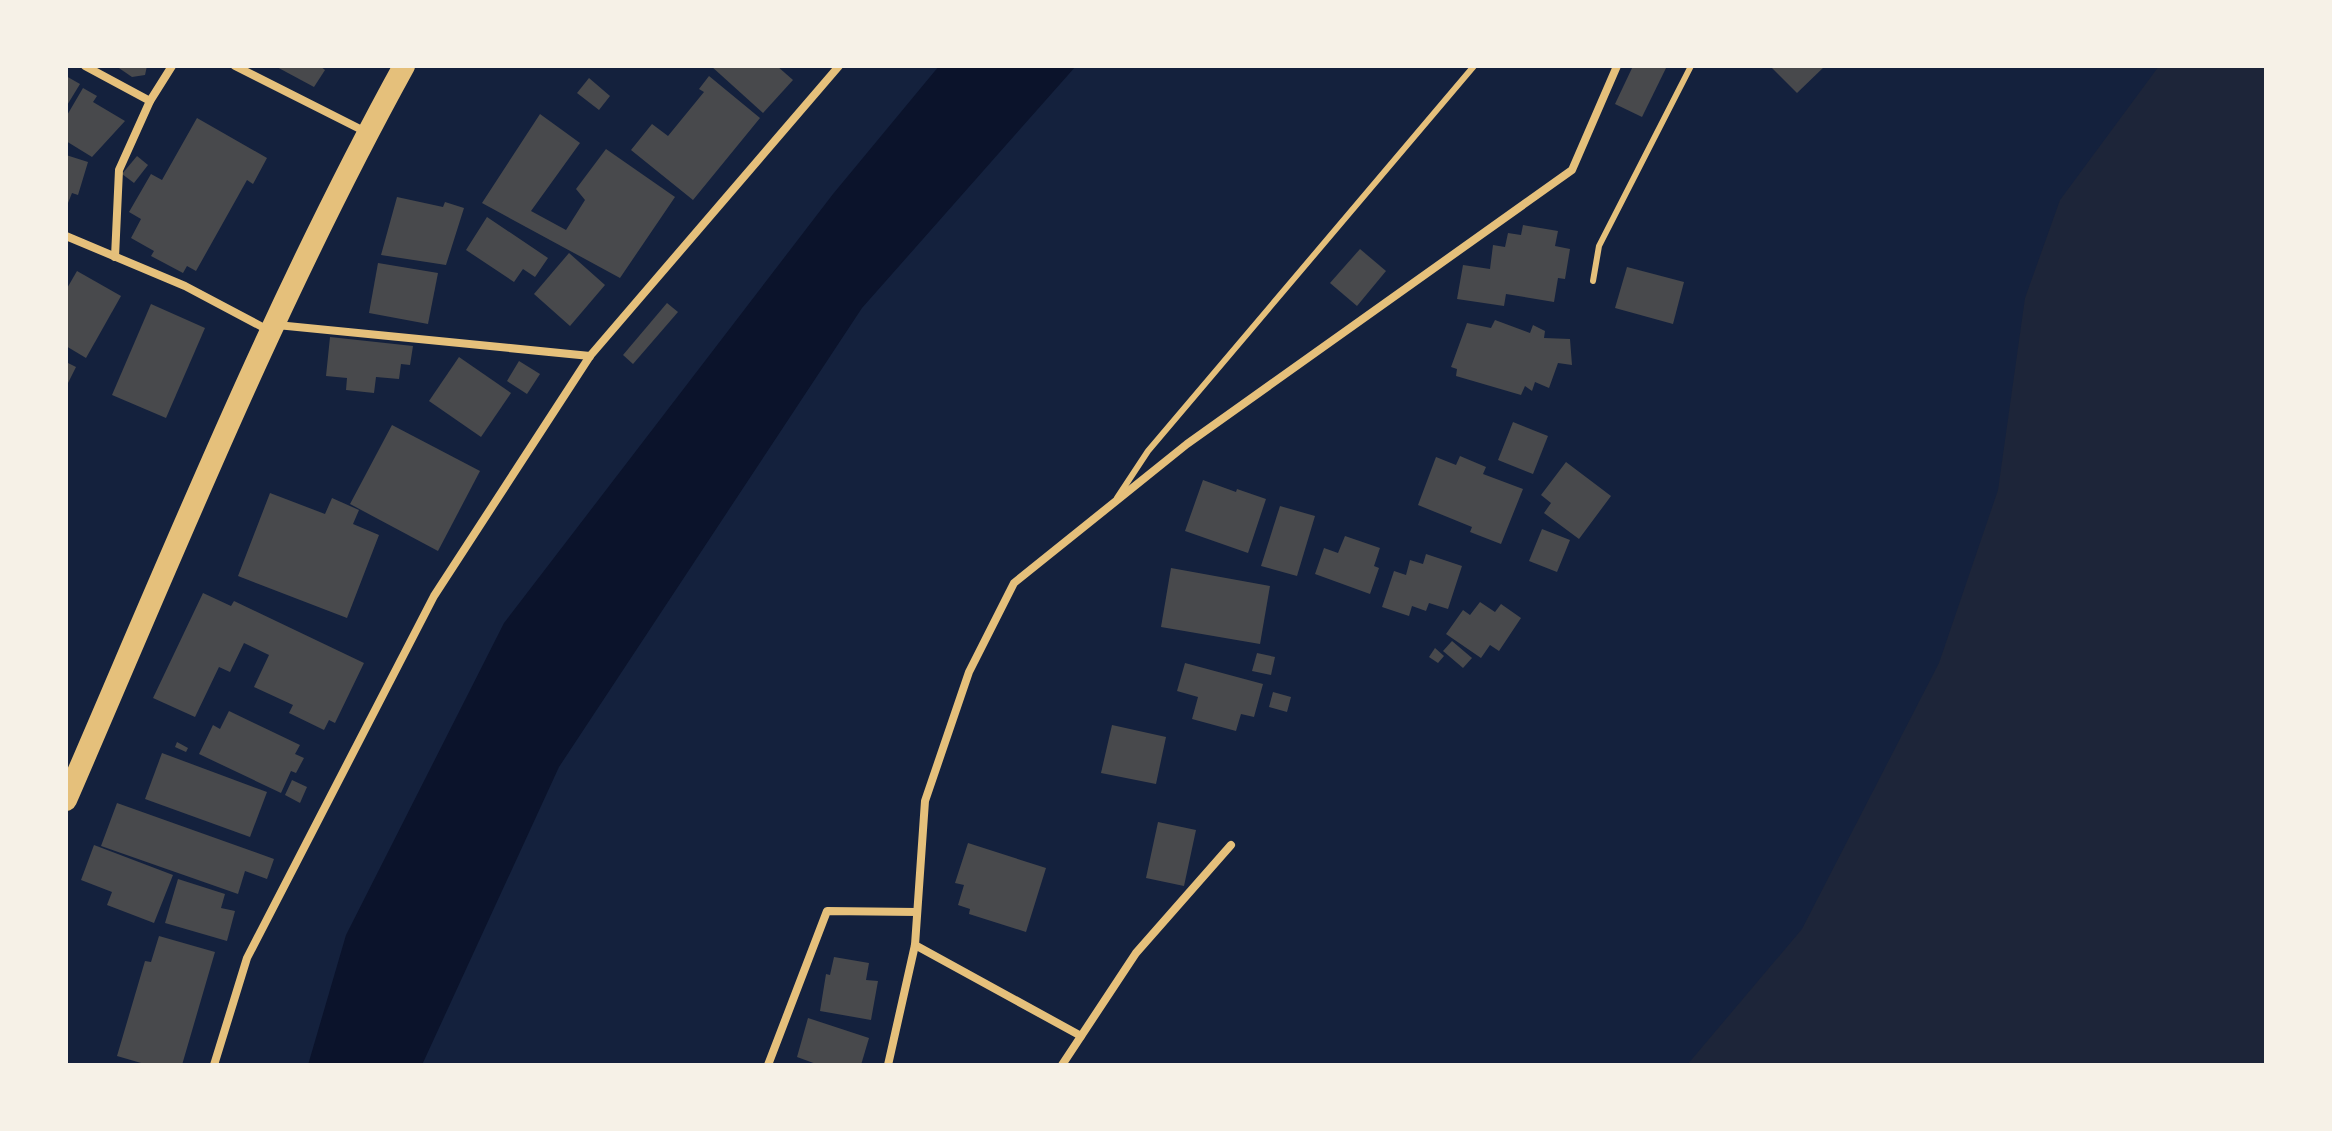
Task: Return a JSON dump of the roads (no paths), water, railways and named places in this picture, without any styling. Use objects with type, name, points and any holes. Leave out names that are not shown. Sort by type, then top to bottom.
[{"type":"highway","points":[[66,800],[271,327],[367,133],[404,66]]},
{"type":"street","points":[[85,66],[150,101]]},
{"type":"street","points":[[115,257],[119,170],[150,101],[172,66]]},
{"type":"street","points":[[235,66],[367,133]]},
{"type":"street","points":[[214,1065],[247,958],[434,596],[590,356],[839,66]]},
{"type":"street","points":[[888,1065],[915,945],[925,801],[969,672],[1014,583],[1187,444],[1572,170],[1617,66]]},
{"type":"street","points":[[66,236],[185,286],[271,327],[590,356]]},
{"type":"street","points":[[1062,1065],[1136,953],[1231,845]]},
{"type":"street","points":[[768,1065],[827,911],[917,912]]},
{"type":"street","points":[[915,945],[1081,1036]]},
{"type":"lane","points":[[1115,501],[1148,451],[1474,66]]},
{"type":"lane","points":[[1593,281],[1599,246],[1691,66]]}]
